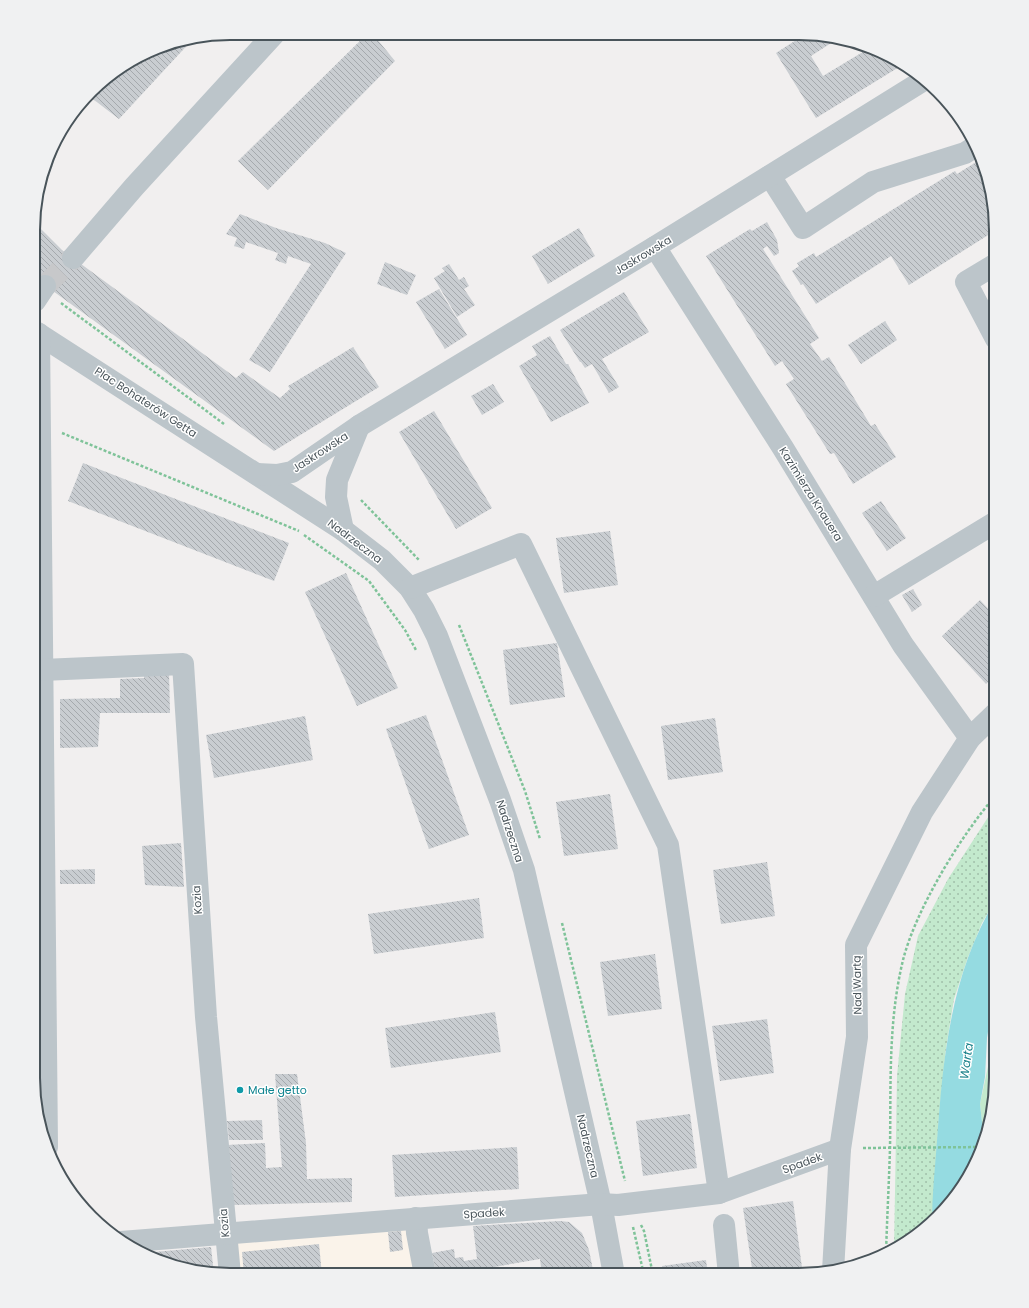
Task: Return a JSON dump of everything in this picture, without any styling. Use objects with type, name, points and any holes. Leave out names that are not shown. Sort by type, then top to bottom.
[{"type":"street","points":[[73,258],[134,187],[269,40]]},
{"type":"street","name":"Jaskrowska","points":[[257,474],[277,475],[292,472],[359,426],[655,248],[919,83]]},
{"type":"street","points":[[770,176],[803,228],[873,182],[966,153],[971,150]]},
{"type":"street","name":"Kazimierza Knauera","points":[[655,248],[874,596],[903,645],[970,738]]},
{"type":"street","points":[[989,268],[966,282],[989,326]]},
{"type":"street","name":"Plac Bohaterów Getta","points":[[40,334],[257,474]]},
{"type":"street","points":[[40,423],[47,1129]]},
{"type":"street","name":"Jaskrowska","points":[[343,530],[336,497],[337,480],[359,426]]},
{"type":"street","name":"Nadrzeczna","points":[[257,474],[343,530],[382,560],[410,588],[424,610],[437,636],[500,800],[524,870],[612,1204],[614,1268]]},
{"type":"street","points":[[874,596],[989,526]]},
{"type":"street","points":[[410,588],[521,544],[668,844],[719,1193]]},
{"type":"street","name":"Kozia","points":[[42,670],[183,664],[196,880],[225,1234],[229,1268]]},
{"type":"street","name":"Nad Wartą","points":[[833,1264],[840,1149],[857,1037],[856,945],[922,812],[970,738],[989,720]]},
{"type":"street","name":"Spadek","points":[[132,1241],[612,1204],[719,1193],[840,1149]]},
{"type":"street","points":[[416,1218],[424,1268]]},
{"type":"street","points":[[724,1225],[728,1268]]},
{"type":"path","points":[[41,292],[230,428]]},
{"type":"path","points":[[40,423],[299,531]]},
{"type":"path","points":[[280,518],[369,582],[405,630],[418,654]]},
{"type":"path","points":[[886,1247],[890,1148],[889,1072],[892,1032],[903,961],[912,933],[926,902],[964,837],[989,804]]},
{"type":"path","points":[[890,1148],[976,1147]]},
{"type":"path","points":[[612,1204],[636,1234],[643,1268]]},
{"type":"shaded area","points":[[404,1229],[409,1231],[417,1268],[238,1268],[236,1243]]},
{"type":"green space","points":[[989,816],[989,911],[982,923],[968,957],[954,999],[946,1048],[939,1116],[933,1212],[915,1229],[894,1243],[897,1076],[905,994],[918,936],[948,879]]},
{"type":"green space","points":[[989,1062],[989,1091],[983,1128],[980,1104]]},
{"type":"water","name":"Warta","points":[[989,912],[989,1026],[985,1077],[980,1104],[983,1128],[975,1151],[964,1173],[950,1194],[932,1213],[939,1109],[946,1047],[959,986],[981,927]]},
{"type":"building","points":[[361,40],[378,40],[395,61],[268,190],[238,161]]},
{"type":"building","points":[[796,40],[812,40],[831,43],[811,56],[823,76],[864,51],[898,68],[816,118],[776,53]]},
{"type":"building","points":[[188,45],[119,119],[93,99],[114,79],[135,65],[157,54]]},
{"type":"building","points":[[58,149],[45,189],[54,157]]},
{"type":"building","points":[[977,162],[983,181],[989,217],[989,235],[909,285],[891,256],[816,304],[803,284],[801,285],[792,271],[799,266],[797,263],[814,253],[816,257],[955,171],[957,174]]},
{"type":"building","points":[[240,214],[276,228],[325,243],[346,253],[270,372],[249,360],[311,264],[288,256],[286,264],[275,260],[278,253],[246,242],[244,249],[234,246],[237,238],[226,234]]},
{"type":"building","points":[[767,222],[777,240],[779,253],[774,256],[767,246],[763,249],[819,338],[810,344],[822,361],[829,357],[871,426],[875,424],[896,457],[853,484],[834,453],[830,454],[786,384],[794,379],[782,361],[775,366],[706,256],[750,229],[752,231]]},
{"type":"building","points":[[40,228],[62,250],[236,378],[243,372],[280,398],[290,389],[288,386],[353,347],[379,387],[274,451],[40,282]]},
{"type":"building","points":[[579,228],[595,256],[548,284],[532,256]]},
{"type":"building","points":[[385,262],[416,275],[407,295],[377,284]]},
{"type":"building","points":[[449,264],[459,280],[464,277],[469,286],[464,289],[475,305],[457,317],[434,278],[445,271],[442,268]]},
{"type":"building","points":[[439,289],[467,335],[445,349],[416,302]]},
{"type":"building","points":[[624,292],[649,332],[602,359],[619,387],[609,393],[592,364],[585,368],[560,330]]},
{"type":"building","points":[[885,321],[897,340],[861,364],[848,345]]},
{"type":"building","points":[[550,336],[566,364],[568,364],[589,403],[551,422],[519,366],[537,355],[532,346]]},
{"type":"building","points":[[493,384],[504,402],[482,415],[471,396]]},
{"type":"building","points":[[434,411],[492,508],[456,529],[399,432]]},
{"type":"building","points":[[83,463],[289,543],[274,581],[68,501]]},
{"type":"building","points":[[881,501],[906,538],[887,551],[862,513]]},
{"type":"building","points":[[610,531],[618,585],[564,593],[556,538]]},
{"type":"building","points":[[346,573],[398,688],[357,706],[305,592]]},
{"type":"building","points":[[913,589],[922,605],[912,612],[902,595]]},
{"type":"building","points":[[980,600],[989,610],[989,681],[986,684],[942,636]]},
{"type":"building","points":[[557,643],[565,697],[510,705],[503,650]]},
{"type":"building","points":[[169,671],[170,713],[100,713],[98,747],[60,748],[60,699],[120,698],[120,679],[144,678],[144,673]]},
{"type":"building","points":[[426,715],[469,835],[429,849],[386,729]]},
{"type":"building","points":[[305,716],[313,760],[214,778],[206,735]]},
{"type":"building","points":[[715,718],[723,772],[668,780],[661,726]]},
{"type":"building","points":[[610,794],[618,849],[564,856],[556,802]]},
{"type":"building","points":[[181,843],[184,887],[145,885],[142,846]]},
{"type":"building","points":[[767,862],[775,916],[721,924],[713,870]]},
{"type":"building","points":[[95,869],[95,884],[60,884],[60,870]]},
{"type":"building","points":[[479,898],[484,938],[374,954],[368,914]]},
{"type":"building","points":[[655,954],[662,1009],[608,1016],[600,962]]},
{"type":"building","points":[[495,1012],[501,1052],[391,1068],[385,1028]]},
{"type":"building","points":[[767,1019],[774,1073],[720,1081],[712,1026]]},
{"type":"building","points":[[275,1074],[297,1074],[306,1143],[307,1179],[352,1178],[352,1202],[232,1205],[227,1145],[265,1143],[266,1168],[282,1167]]},
{"type":"building","points":[[690,1114],[697,1168],[643,1176],[636,1121]]},
{"type":"building","points":[[262,1120],[263,1140],[229,1140],[227,1121]]},
{"type":"building","points":[[517,1147],[519,1189],[395,1197],[392,1155]]},
{"type":"building","points":[[793,1201],[802,1268],[752,1268],[743,1208]]},
{"type":"building","points":[[560,1221],[569,1222],[582,1233],[589,1250],[593,1268],[541,1268],[540,1259],[489,1268],[435,1268],[432,1253],[454,1249],[455,1258],[463,1257],[464,1261],[477,1259],[473,1226]]},
{"type":"building","points":[[401,1231],[403,1250],[390,1252],[388,1232]]},
{"type":"building","points":[[319,1244],[321,1268],[243,1268],[242,1252]]},
{"type":"building","points":[[211,1247],[213,1267],[181,1262],[153,1252]]},
{"type":"building","points":[[706,1260],[707,1268],[662,1268],[662,1266]]},
{"type":"tunnel","points":[[45,286],[73,258]]},
{"type":"place","name":"Małe getto","points":[[240,1090]]}]
